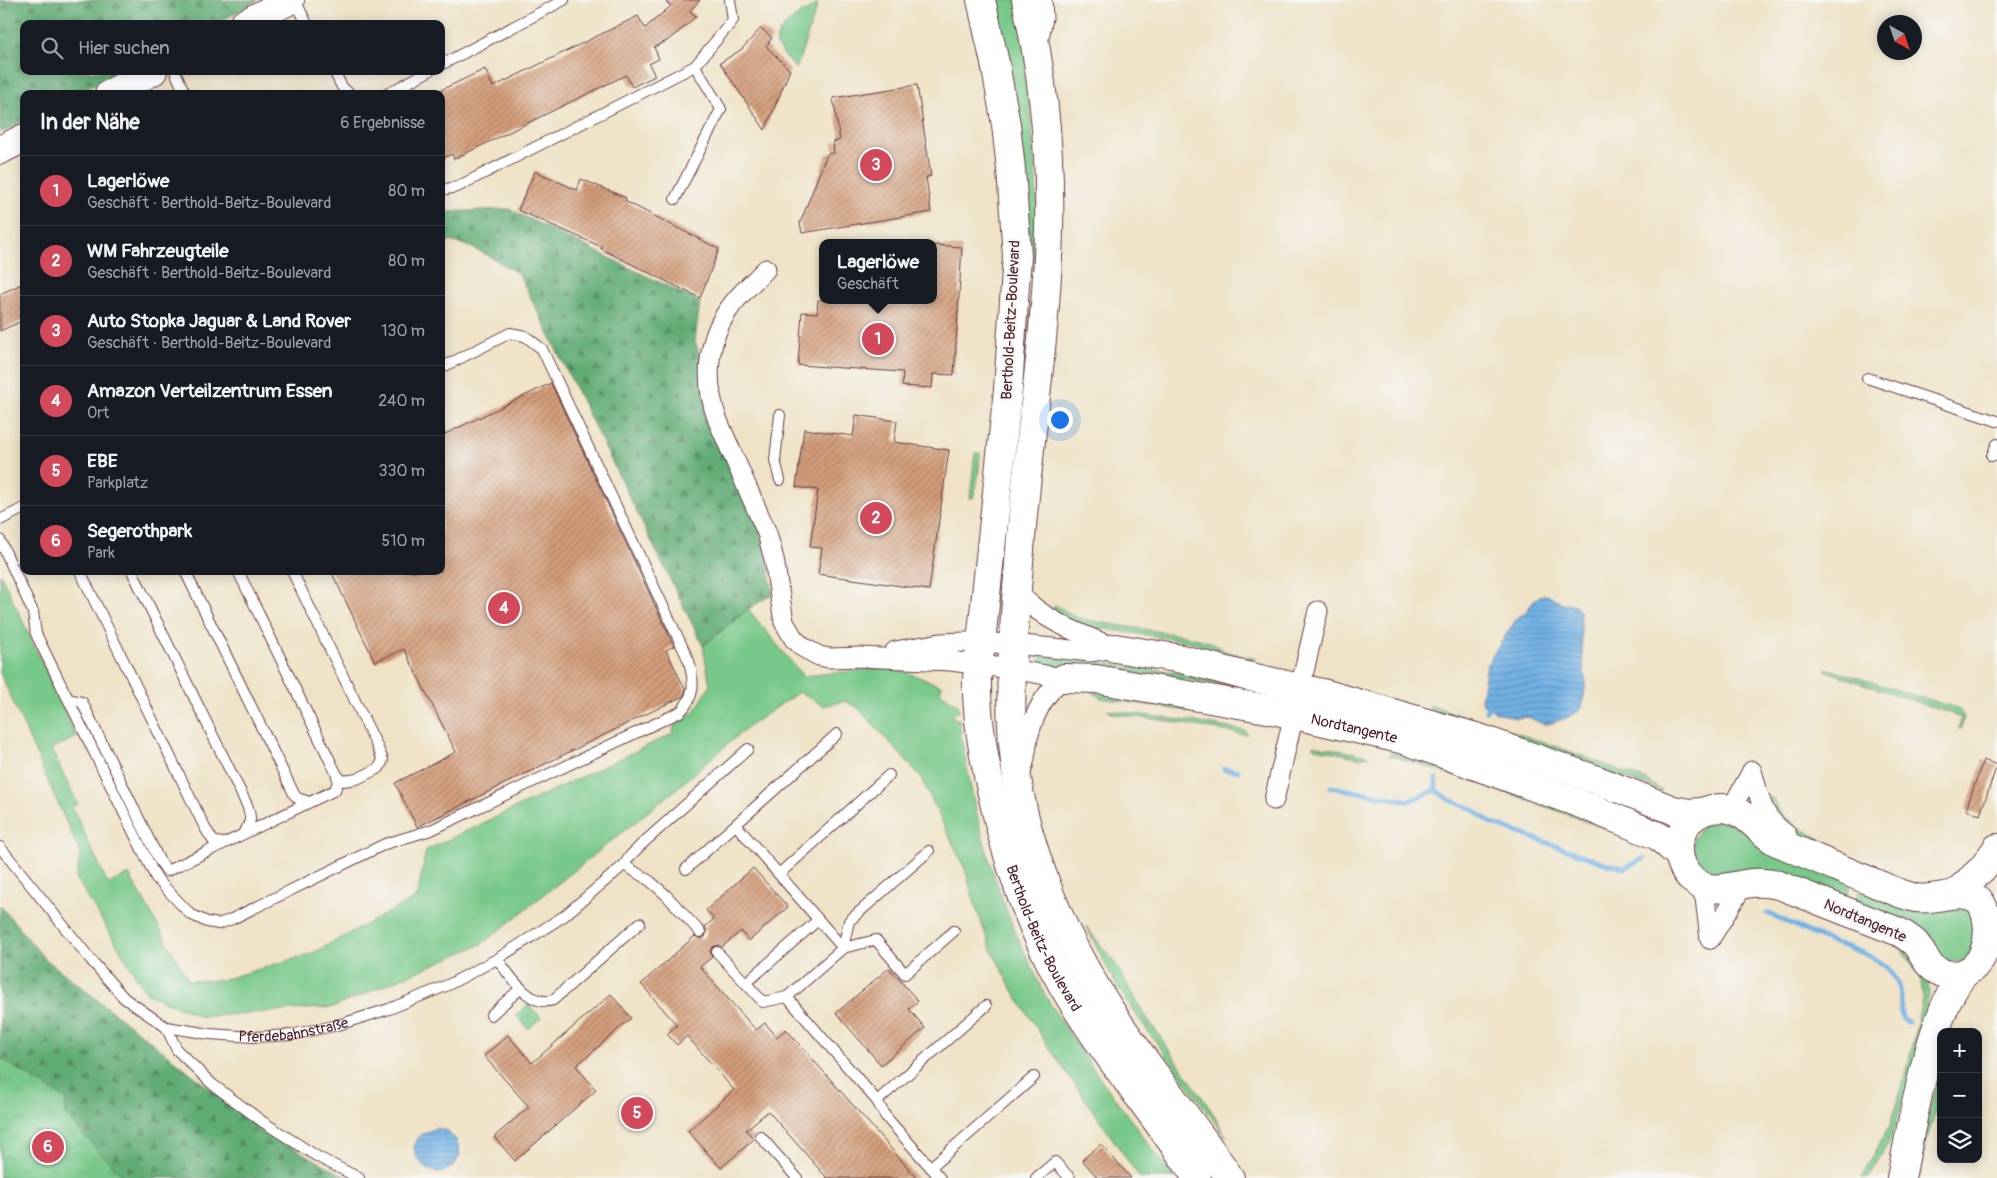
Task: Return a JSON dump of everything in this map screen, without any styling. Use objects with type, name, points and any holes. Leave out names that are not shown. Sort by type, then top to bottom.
[{"type":"street","points":[[252,20],[290,0]]},
{"type":"street","name":"Berthold-Beitz-Boulevard","points":[[981,0],[996,63],[1005,118],[1011,169],[1017,256],[1008,389],[976,696],[991,788],[1010,863],[1034,928],[1060,980],[1086,1024],[1197,1178]]},
{"type":"street","name":"Berthold-Beitz-Boulevard","points":[[1026,0],[1037,57],[1045,118],[1049,227],[1047,275],[1012,656],[1010,721],[1018,786],[1029,831],[1044,878],[1068,936],[1086,971],[1124,1031],[1230,1178]]},
{"type":"street","points":[[1037,57],[1043,18],[1042,0]]},
{"type":"street","points":[[117,90],[145,75]]},
{"type":"street","points":[[0,150],[20,140]]},
{"type":"street","points":[[766,269],[729,308],[714,337],[709,378],[713,408],[767,532],[774,559],[782,615],[788,631],[802,646],[819,656],[835,658],[860,658],[940,644],[980,653],[1012,656]]},
{"type":"street","name":"Nordtangente","points":[[1017,592],[1040,612],[1064,628],[1116,648],[1182,660],[1301,687],[1478,738],[1597,780],[1673,810],[1688,813],[1718,808],[1731,809]]},
{"type":"street","points":[[1274,800],[1318,611]]},
{"type":"street","name":"Nordtangente","points":[[1012,656],[1091,652],[1116,648]]},
{"type":"street","points":[[980,653],[1012,656]]},
{"type":"street","name":"Nordtangente","points":[[1012,656],[1064,678],[1096,679],[1294,714],[1359,728],[1430,748],[1566,798],[1658,836],[1678,854],[1685,869],[1698,883],[1716,890],[1762,882],[1779,885],[1899,932],[1914,942],[1931,967]]},
{"type":"street","points":[[1018,786],[1025,761],[1028,738],[1038,709],[1050,690],[1064,678]]},
{"type":"street","points":[[1831,865],[1818,851],[1787,835],[1768,818],[1761,805],[1752,771],[1731,809],[1746,818],[1765,835],[1775,841],[1831,865],[1915,898],[1932,899],[1956,893],[1970,896],[1983,904]]},
{"type":"street","points":[[1678,854],[1679,841],[1684,829],[1692,819],[1702,812]]},
{"type":"street","points":[[1956,893],[1990,858]]},
{"type":"street","points":[[1931,967],[1948,974],[1966,972],[1983,964],[1993,948],[1996,932],[1994,923],[1980,896],[1990,858]]},
{"type":"street","points":[[1698,883],[1705,898],[1710,939],[1744,884]]},
{"type":"street","points":[[1931,967],[1935,988],[1936,1027]]},
{"type":"street","points":[[1901,1178],[1914,1115],[1936,1027],[1954,988],[1966,972]]},
{"type":"street","points":[[1891,1178],[1914,1115]]},
{"type":"lane","points":[[294,0],[305,20]]},
{"type":"lane","points":[[445,63],[564,0]]},
{"type":"lane","points":[[445,189],[457,187],[695,66],[733,20],[730,0]]},
{"type":"lane","points":[[675,198],[721,109],[695,66]]},
{"type":"lane","points":[[177,75],[183,90]]},
{"type":"lane","points":[[336,75],[345,90]]},
{"type":"lane","points":[[394,90],[422,75]]},
{"type":"lane","points":[[0,540],[33,612],[36,634],[156,878],[190,914],[207,922],[219,924],[385,844],[431,830],[680,712],[687,705],[694,686],[689,661],[542,349],[525,336],[510,333],[445,366]]},
{"type":"lane","points":[[1867,378],[1997,421]]},
{"type":"lane","points":[[780,415],[775,460],[780,480]]},
{"type":"lane","points":[[1992,456],[1997,444]]},
{"type":"lane","points":[[0,520],[20,510]]},
{"type":"lane","points":[[82,575],[206,828],[214,842],[224,843]]},
{"type":"lane","points":[[134,575],[251,814],[251,821],[244,833]]},
{"type":"lane","points":[[187,575],[294,794],[297,798],[309,802]]},
{"type":"lane","points":[[68,699],[82,702],[159,860],[167,871],[335,790],[338,782],[337,775],[240,575]]},
{"type":"lane","points":[[294,575],[383,760],[379,768],[357,779],[343,781],[337,775]]},
{"type":"lane","points":[[686,869],[837,734]]},
{"type":"lane","name":"Pferdebahnstraße","points":[[0,846],[91,960],[124,998],[166,1027],[210,1034],[254,1037],[291,1035],[329,1027],[389,1009],[448,985],[497,959],[564,916],[624,866],[630,856],[642,844],[748,749]]},
{"type":"lane","points":[[779,874],[889,775]]},
{"type":"lane","points":[[736,826],[843,948]]},
{"type":"lane","points":[[843,948],[849,922],[929,851]]},
{"type":"lane","points":[[624,866],[650,881],[700,932]]},
{"type":"lane","points":[[746,983],[818,920]]},
{"type":"lane","points":[[497,959],[535,1000],[546,1002],[552,1000],[640,923]]},
{"type":"lane","points":[[717,952],[763,1002],[787,997],[843,948],[876,940],[904,974],[954,931]]},
{"type":"lane","points":[[491,1015],[522,988]]},
{"type":"lane","points":[[787,997],[876,1101],[886,1117],[940,1178]]},
{"type":"lane","points":[[876,1101],[986,1006]]},
{"type":"lane","points":[[166,1027],[177,1050],[212,1084],[271,1127],[318,1157],[359,1178]]},
{"type":"lane","points":[[931,1167],[1034,1077]]},
{"type":"lane","points":[[760,1136],[797,1178]]},
{"type":"lane","points":[[1036,1178],[1056,1162],[1070,1178]]},
{"type":"green space","points":[[0,0],[258,0],[223,20],[20,20],[20,75],[114,75],[85,90],[20,90],[20,123],[0,133]]},
{"type":"green space","points":[[989,0],[1018,0],[1025,38],[1040,234],[1002,613],[1000,613],[1030,322],[1032,278],[1031,243]]},
{"type":"green space","points":[[818,4],[796,69],[778,47],[777,40],[779,34],[790,21]]},
{"type":"green space","points":[[509,209],[700,302],[695,341],[766,550],[773,594],[748,609],[703,646],[519,274],[471,248],[445,241],[445,212]]},
{"type":"green space","points":[[975,453],[980,453],[979,470],[975,493],[973,498],[970,498]]},
{"type":"green space","points":[[0,573],[77,737],[51,749],[78,804],[72,807],[108,884],[129,874],[189,981],[222,980],[313,953],[417,897],[426,850],[672,734],[675,724],[694,712],[710,686],[703,646],[748,609],[803,676],[893,667],[942,686],[940,692],[958,705],[959,712],[953,713],[954,719],[959,719],[977,815],[995,878],[1018,938],[1048,1001],[1111,1093],[1174,1178],[1140,1178],[1048,1046],[1012,989],[992,951],[977,911],[965,869],[920,776],[857,707],[845,701],[824,706],[799,692],[744,730],[668,796],[482,944],[334,1007],[202,1017],[147,994],[76,878],[80,853],[0,673]]},
{"type":"green space","points":[[1055,605],[1076,617],[1086,620],[1192,637],[1210,642],[1227,652],[1256,659],[1249,661],[1234,660],[1193,642],[1084,626],[1069,620],[1052,609]]},
{"type":"green space","points":[[1041,654],[1203,676],[1230,686],[1096,667],[1064,669],[1040,665]]},
{"type":"green space","points":[[1826,668],[1959,709],[1964,717],[1961,729],[1959,729],[1961,717],[1826,671]]},
{"type":"green space","points":[[1091,691],[1248,716],[1253,721],[1101,698]]},
{"type":"green space","points":[[1430,705],[1558,747],[1646,780],[1662,791],[1429,710]]},
{"type":"green space","points":[[1107,710],[1196,722],[1246,731],[1247,735],[1113,714]]},
{"type":"green space","points":[[1313,745],[1369,756],[1360,758],[1315,748]]},
{"type":"green space","points":[[1402,753],[1489,780],[1647,844],[1493,787],[1389,755]]},
{"type":"green space","points":[[1767,798],[1773,798],[1781,812],[1792,823],[1825,842],[1839,854],[1815,845],[1790,830],[1777,817]]},
{"type":"green space","points":[[1721,820],[1852,881],[1844,904],[1708,875],[1694,862],[1691,843],[1702,826]]},
{"type":"green space","points":[[1862,885],[1958,905],[1973,911],[1983,930],[1965,960],[1949,962],[1853,907]]},
{"type":"green space","points":[[0,905],[43,957],[267,1133],[348,1178],[124,1178],[66,1116],[66,1099],[0,1058]]},
{"type":"green space","points":[[1086,926],[1116,965],[1143,1012],[1213,1113],[1226,1137],[1139,1019],[1113,979]]},
{"type":"green space","points":[[1897,938],[1927,978],[1929,994],[1913,1070],[1897,1122],[1888,1144],[1868,1178],[1861,1178],[1889,1127],[1906,1074],[1923,995],[1920,976],[1900,948]]},
{"type":"green space","points":[[529,1004],[541,1018],[528,1029],[516,1015]]},
{"type":"green space","points":[[0,1058],[66,1099],[66,1116],[124,1178],[0,1178]]},
{"type":"green space","points":[[1937,1085],[1937,1106],[1925,1146],[1919,1178],[1913,1178],[1921,1139]]},
{"type":"water","points":[[1543,595],[1551,596],[1562,604],[1575,605],[1580,611],[1586,683],[1582,708],[1564,719],[1548,724],[1543,724],[1528,717],[1515,718],[1496,712],[1483,704],[1481,699],[1487,664],[1517,618],[1525,613],[1534,600]]},
{"type":"water","points":[[436,1128],[448,1131],[457,1141],[460,1155],[453,1167],[440,1173],[427,1169],[416,1157],[414,1146],[420,1135]]},
{"type":"building","points":[[664,0],[700,0],[690,11],[696,16],[667,41],[654,47],[659,59],[649,64],[655,76],[632,87],[626,75],[454,159],[452,154],[445,157],[445,90],[441,90],[485,69],[493,87],[638,16],[645,28],[671,6]]},
{"type":"building","points":[[761,28],[772,38],[766,46],[790,70],[765,130],[720,63],[742,49]]},
{"type":"building","points":[[917,85],[931,176],[926,177],[931,212],[802,233],[800,223],[827,154],[834,153],[833,142],[840,140],[833,98]]},
{"type":"building","points":[[535,171],[577,190],[581,179],[626,198],[625,201],[719,249],[700,298],[601,249],[602,247],[518,210]]},
{"type":"building","points":[[937,245],[962,247],[954,375],[933,374],[932,388],[902,386],[903,372],[798,365],[802,312],[817,313],[818,300],[819,304],[937,304]]},
{"type":"building","points":[[20,285],[20,322],[0,331],[0,294]]},
{"type":"building","points":[[551,383],[674,646],[666,650],[685,692],[683,696],[417,827],[395,783],[456,752],[404,649],[375,662],[333,575],[445,575],[445,434]]},
{"type":"building","points":[[856,415],[897,421],[894,442],[949,450],[929,590],[818,574],[822,548],[810,547],[818,490],[796,487],[804,429],[853,436]]},
{"type":"building","points":[[1983,760],[1997,765],[1980,815],[1966,810]]},
{"type":"building","points":[[753,868],[788,907],[749,941],[741,931],[722,947],[719,945],[713,947],[710,950],[712,957],[700,967],[756,1030],[765,1023],[777,1037],[786,1029],[917,1178],[827,1178],[768,1111],[746,1130],[754,1139],[721,1168],[688,1131],[734,1090],[687,1036],[677,1045],[667,1034],[677,1025],[641,984],[695,936],[701,939],[705,937],[707,931],[705,927],[714,919],[706,910]]},
{"type":"building","points":[[889,968],[918,1001],[909,1009],[925,1028],[881,1065],[836,1013]]},
{"type":"building","points":[[611,994],[631,1018],[576,1066],[596,1090],[515,1161],[494,1137],[529,1107],[484,1056],[508,1035],[532,1063]]},
{"type":"building","points":[[1101,1144],[1131,1178],[1098,1178],[1082,1160]]},
{"type":"waterway","points":[[1486,711],[1488,707]]},
{"type":"waterway","points":[[1224,769],[1238,771]]},
{"type":"waterway","points":[[1436,779],[1436,790]]},
{"type":"waterway","points":[[1331,787],[1409,801],[1435,790],[1450,800],[1472,809],[1491,823],[1607,864],[1625,868],[1644,859]]},
{"type":"waterway","points":[[1767,913],[1826,940],[1866,954],[1884,965],[1899,985],[1901,1015],[1908,1022]]},
{"type":"place","name":"Auto Stopka Jaguar & Land Rover","points":[[876,165]]},
{"type":"place","name":"Lagerlöwe","points":[[878,339]]},
{"type":"place","name":"WM Fahrzeugteile","points":[[876,518]]},
{"type":"place","name":"Amazon Verteilzentrum Essen","points":[[504,608]]},
{"type":"place","name":"EBE","points":[[637,1113]]},
{"type":"place","name":"Segerothpark","points":[[48,1147]]}]
